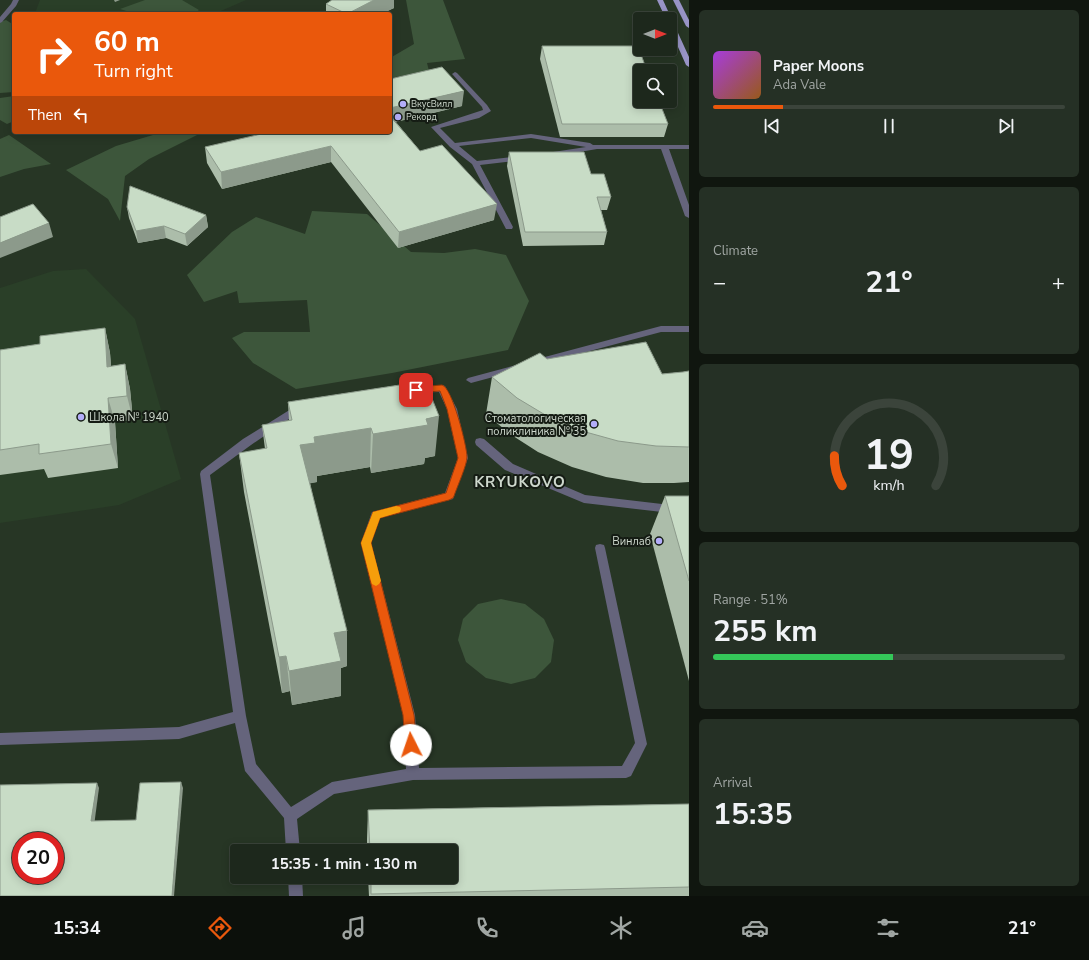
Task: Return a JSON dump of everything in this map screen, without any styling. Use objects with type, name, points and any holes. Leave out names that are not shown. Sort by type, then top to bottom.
[{"type":"main road","points":[[660,0],[666,12]]},
{"type":"main road","points":[[676,0],[689,26]]},
{"type":"main road","points":[[677,38],[689,65]]},
{"type":"lane","points":[[0,21],[14,5],[16,0]]},
{"type":"lane","points":[[455,74],[485,106],[487,111],[476,116],[435,126],[453,145],[475,163],[509,227]]},
{"type":"lane","points":[[453,145],[531,136],[597,147]]},
{"type":"lane","points":[[609,137],[612,146]]},
{"type":"lane","points":[[545,155],[612,146],[689,147]]},
{"type":"lane","points":[[664,147],[689,216]]},
{"type":"lane","points":[[475,163],[530,157]]},
{"type":"lane","points":[[471,380],[661,329],[689,329]]},
{"type":"lane","points":[[404,391],[442,388],[452,409],[463,458],[449,496],[376,515],[366,543],[409,715],[413,774]]},
{"type":"lane","points":[[292,844],[290,816],[250,767],[240,716],[205,474],[247,442],[310,401]]},
{"type":"lane","points":[[480,442],[509,467],[584,499],[662,508],[689,506]]},
{"type":"lane","points":[[290,816],[332,788],[413,774],[626,772],[641,744],[600,548]]},
{"type":"lane","points":[[0,739],[179,733],[240,716]]},
{"type":"lane","points":[[295,884],[296,896]]},
{"type":"shaded area","points":[[40,0],[246,0],[219,12],[35,12]]},
{"type":"shaded area","points":[[145,0],[182,0],[199,10],[196,12],[130,12],[120,9]]},
{"type":"shaded area","points":[[406,0],[443,0],[465,59],[427,63],[429,71],[392,78],[392,57],[414,44]]},
{"type":"shaded area","points":[[6,20],[12,24],[12,92],[0,93],[0,22]]},
{"type":"shaded area","points":[[12,96],[12,122],[7,124],[0,120],[0,98]]},
{"type":"shaded area","points":[[156,134],[199,134],[149,159],[125,176],[120,221],[108,199],[66,170],[116,146]]},
{"type":"shaded area","points":[[9,135],[51,164],[24,169],[0,177],[0,139]]},
{"type":"shaded area","points":[[312,211],[367,214],[411,252],[444,253],[475,249],[506,255],[529,301],[508,350],[392,373],[296,389],[253,363],[232,338],[244,332],[310,332],[307,300],[239,303],[237,291],[204,302],[187,275],[232,232],[256,217],[305,234]]},
{"type":"shaded area","name":"Школа № 1940","points":[[86,269],[135,319],[181,479],[119,505],[0,523],[0,288],[53,271]]},
{"type":"shaded area","points":[[501,599],[525,604],[544,619],[554,640],[551,662],[535,678],[511,684],[486,678],[466,662],[458,640],[463,619],[478,604]]},
{"type":"building","points":[[332,0],[374,0],[351,12],[343,12],[326,4]]},
{"type":"building","points":[[542,46],[633,46],[633,56],[642,56],[644,64],[633,64],[633,108],[662,108],[668,124],[562,124]]},
{"type":"building","points":[[442,67],[464,91],[392,108],[392,79]]},
{"type":"building","points":[[392,118],[420,151],[442,145],[497,204],[399,232],[331,146],[221,172],[205,147],[261,134],[392,134]]},
{"type":"building","points":[[509,152],[584,152],[591,174],[604,174],[611,197],[597,197],[607,232],[525,232]]},
{"type":"building","points":[[130,186],[206,215],[185,234],[164,226],[136,231],[127,207]]},
{"type":"building","points":[[33,204],[49,223],[0,243],[0,217]]},
{"type":"building","points":[[105,328],[107,367],[125,364],[127,396],[108,398],[111,444],[39,454],[39,444],[0,450],[0,350],[40,344],[40,336]]},
{"type":"building","points":[[646,342],[662,374],[689,371],[689,447],[656,446],[618,441],[582,431],[547,416],[517,398],[492,377],[540,353],[547,359]]},
{"type":"building","points":[[413,383],[415,388],[427,386],[439,416],[426,419],[428,425],[373,434],[371,428],[314,437],[315,443],[300,445],[347,631],[334,633],[341,661],[289,671],[286,656],[279,657],[239,453],[267,448],[262,425],[292,420],[288,402]]},
{"type":"building","points":[[665,496],[689,496],[689,581]]},
{"type":"building","points":[[181,782],[172,896],[0,896],[0,785],[97,783],[91,821],[136,820],[140,783]]},
{"type":"building","points":[[689,804],[689,887],[371,894],[371,884],[458,884],[458,844],[370,844],[368,810]]},
{"type":"slow traffic","points":[[376,581],[366,543],[376,515],[396,509]]},
{"type":"place","name":"ВкусВилл","points":[[403,104]]},
{"type":"place","name":"Рекорд","points":[[398,117]]},
{"type":"place","name":"Школа № 1940","points":[[81,417]]},
{"type":"place","name":"Стоматологическая поликлиника № 35","points":[[594,424]]},
{"type":"place","name":"Винлаб","points":[[659,541]]},
{"type":"district","name":"KRYUKOVO","points":[[520,482]]},
{"type":"route","points":[[411,745],[409,715],[366,543],[376,515],[449,496],[463,458],[452,409],[442,388],[416,390]]}]
